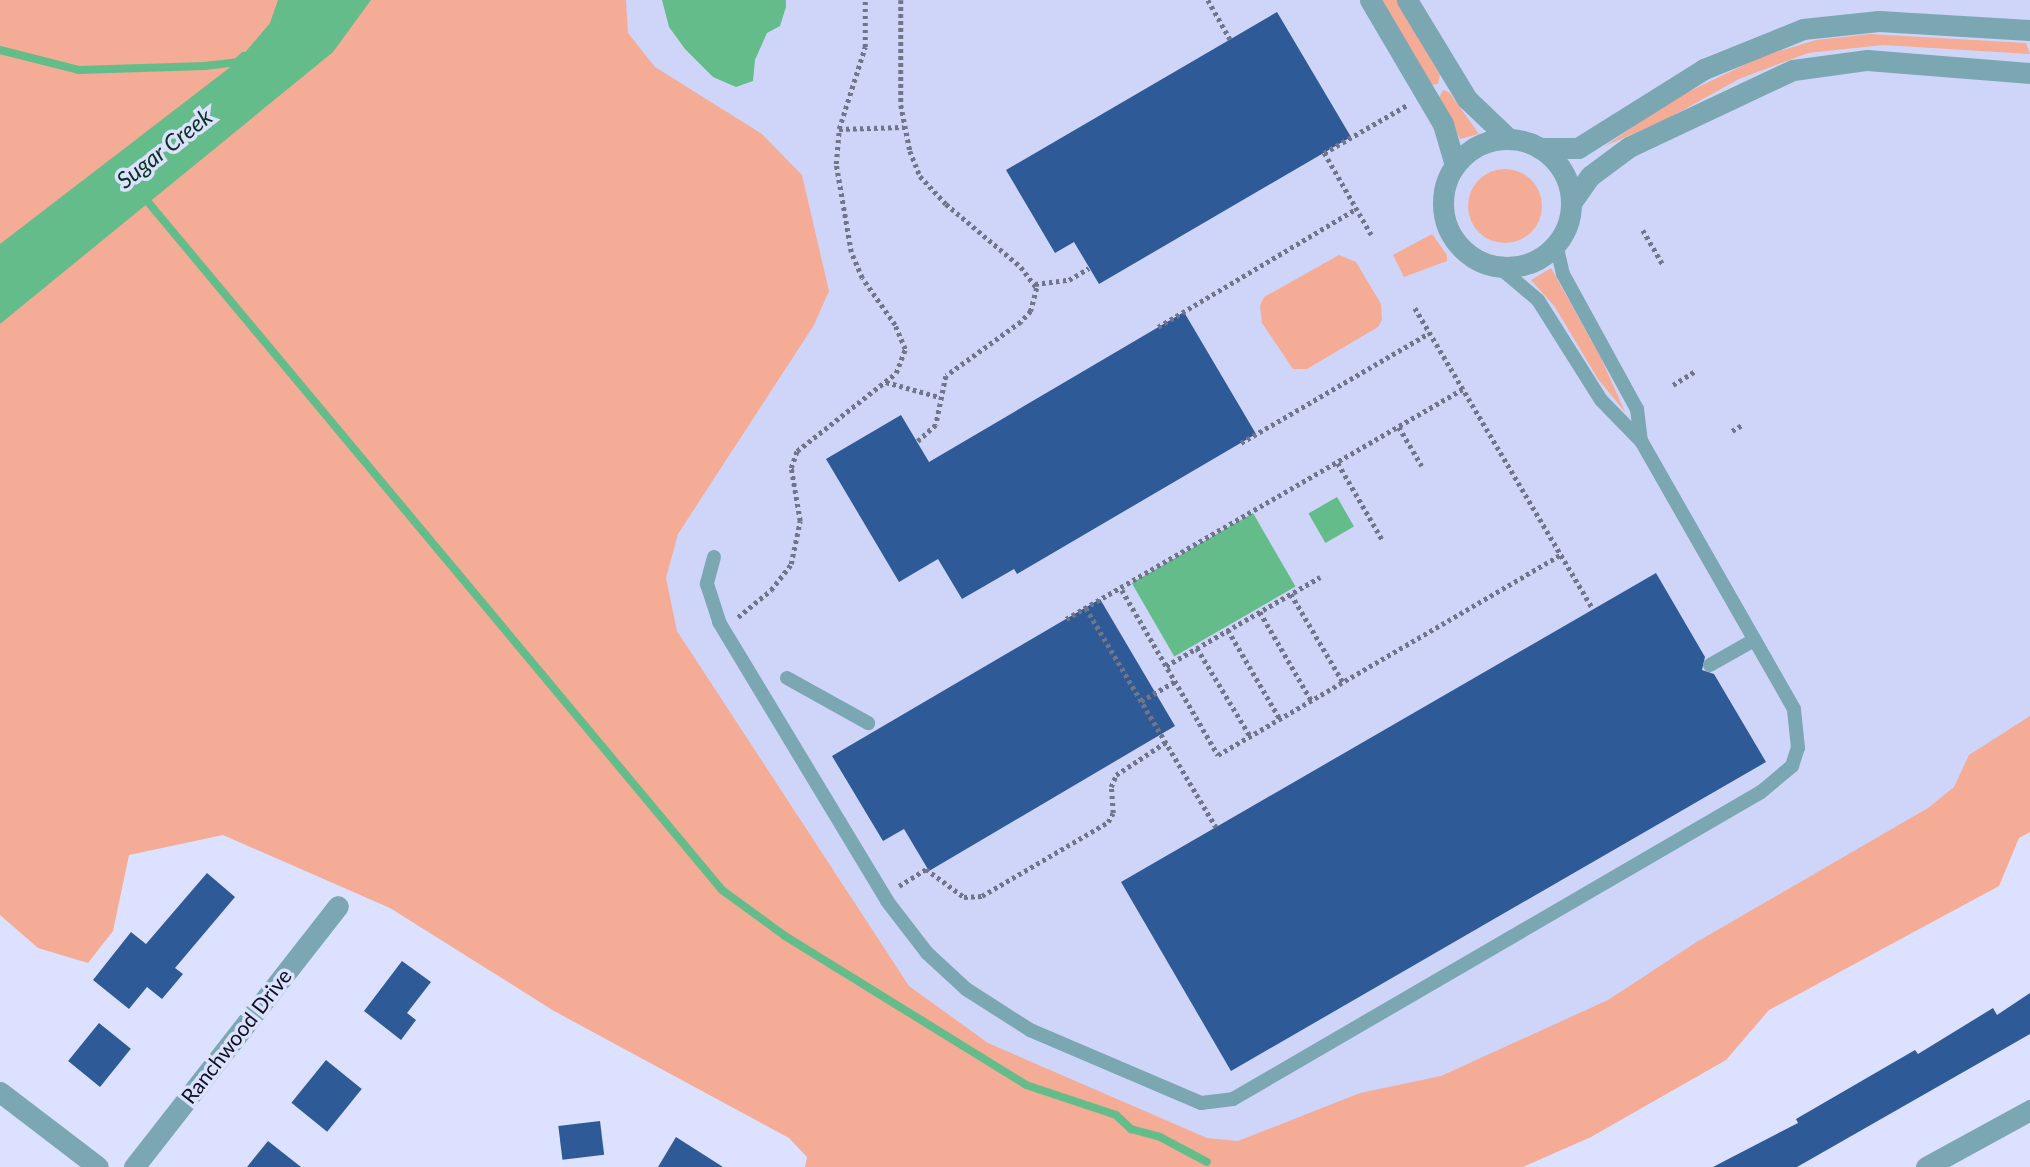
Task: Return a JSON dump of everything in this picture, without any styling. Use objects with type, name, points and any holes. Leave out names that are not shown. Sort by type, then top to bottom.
[{"type":"street","points":[[1370,0],[1443,124],[1455,165]]},
{"type":"street","points":[[1407,0],[1467,99],[1509,139],[1539,148],[1578,148],[1704,69],[1803,29],[1880,21],[2030,30]]},
{"type":"street","points":[[1509,139],[1479,146],[1455,165],[1443,194],[1446,224],[1467,253],[1499,267],[1535,261],[1556,244],[1568,221],[1571,203],[1590,176],[1629,147],[1793,70],[1867,60],[2030,73]]},
{"type":"street","points":[[1539,148],[1561,169],[1571,203]]},
{"type":"street","name":"Ranchwood Drive","points":[[134,1167],[338,906]]},
{"type":"street","points":[[0,1092],[98,1167]]},
{"type":"street","points":[[1926,1167],[2030,1110]]},
{"type":"lane","points":[[1556,244],[1563,274],[1637,409],[1641,441]]},
{"type":"lane","points":[[714,557],[707,584],[723,628],[883,895],[927,953],[999,1012],[1177,1095],[1201,1103],[1219,1103],[1780,778],[1792,766],[1799,725],[1641,441],[1601,400],[1538,300],[1499,267]]},
{"type":"lane","points":[[1710,666],[1754,640]]},
{"type":"lane","points":[[787,678],[869,723]]},
{"type":"path","points":[[723,628],[771,590],[791,564],[800,521],[791,468],[797,451],[886,382],[895,373],[905,349],[895,325],[862,278],[852,252],[836,164],[839,129],[864,47],[865,0]]},
{"type":"path","points":[[901,0],[903,127],[929,188],[1021,267],[1034,284],[1031,311],[954,367],[939,397],[936,425],[917,442]]},
{"type":"path","points":[[1208,0],[1230,39]]},
{"type":"path","points":[[1371,235],[1324,153],[1408,104]]},
{"type":"path","points":[[839,129],[903,127]]},
{"type":"path","points":[[1158,327],[1356,209]]},
{"type":"path","points":[[1643,230],[1663,264]]},
{"type":"path","points":[[1034,284],[1069,280],[1089,268]]},
{"type":"path","points":[[1415,308],[1593,609]]},
{"type":"path","points":[[1241,443],[1429,333]]},
{"type":"path","points":[[1673,385],[1695,371]]},
{"type":"path","points":[[886,382],[939,397]]},
{"type":"path","points":[[1066,619],[1122,590],[1462,389]]},
{"type":"path","points":[[1732,431],[1742,425]]},
{"type":"path","points":[[1399,427],[1422,466]]},
{"type":"path","points":[[1338,463],[1383,541]]},
{"type":"path","points":[[1122,590],[1218,755],[1560,555]]},
{"type":"path","points":[[1166,666],[1320,577]]},
{"type":"path","points":[[1291,594],[1343,682]]},
{"type":"path","points":[[1086,607],[1142,701],[1146,715],[1166,742],[1216,827]]},
{"type":"path","points":[[1260,612],[1311,700]]},
{"type":"path","points":[[1228,630],[1280,719]]},
{"type":"path","points":[[1198,648],[1250,736]]},
{"type":"path","points":[[1142,701],[1175,681]]},
{"type":"path","points":[[883,895],[926,869],[964,897],[982,896],[1108,821],[1113,813],[1111,787],[1116,775],[1166,742]]},
{"type":"shaded area","points":[[0,0],[626,0],[628,33],[655,67],[762,134],[802,175],[829,291],[814,325],[678,534],[666,578],[677,631],[909,986],[988,1043],[1207,1138],[1238,1141],[1360,1093],[1441,1076],[1608,1000],[1695,943],[1928,808],[1954,787],[1969,755],[2030,716],[2030,832],[2019,838],[1999,886],[1769,1010],[1726,1060],[1591,1137],[1523,1167],[805,1167],[807,1157],[789,1138],[554,1011],[390,908],[223,835],[129,855],[113,931],[88,963],[38,948],[0,915]]},
{"type":"shaded area","points":[[477,0],[2030,0],[2030,824],[1419,1167],[1060,1167],[0,460]]},
{"type":"shaded area","points":[[1381,0],[1397,0],[1440,75],[1438,84],[1431,85]]},
{"type":"shaded area","points":[[1870,34],[2026,43],[2030,54],[1883,45],[1808,53],[1739,79],[1665,120],[1605,146],[1673,99],[1763,56],[1816,40]]},
{"type":"shaded area","points":[[1443,90],[1449,92],[1479,134],[1460,139],[1439,98]]},
{"type":"shaded area","points":[[1505,169],[1519,172],[1531,180],[1539,192],[1542,206],[1539,220],[1531,232],[1519,240],[1505,243],[1491,240],[1479,232],[1471,220],[1468,206],[1471,192],[1479,180],[1491,172]]},
{"type":"shaded area","points":[[1432,234],[1447,255],[1447,261],[1404,277],[1393,255]]},
{"type":"shaded area","points":[[1339,255],[1356,262],[1381,304],[1382,320],[1378,327],[1307,369],[1293,369],[1262,323],[1260,306],[1264,297]]},
{"type":"shaded area","points":[[1551,268],[1601,358],[1625,412],[1598,379],[1555,307],[1531,280]]},
{"type":"water","name":"Sugar Creek","points":[[278,0],[371,0],[333,52],[0,324],[0,244],[237,62],[270,23]]},
{"type":"water","points":[[662,0],[786,0],[786,7],[780,26],[767,33],[755,60],[753,81],[736,87],[713,77],[685,49],[669,27]]},
{"type":"water","points":[[1337,497],[1354,526],[1325,543],[1308,514]]},
{"type":"water","points":[[1253,513],[1296,587],[1174,657],[1132,583]]},
{"type":"building","points":[[1277,12],[1351,137],[1099,284],[1074,242],[1055,253],[1006,170]]},
{"type":"building","points":[[1184,312],[1256,434],[1017,574],[1014,569],[962,599],[938,559],[899,582],[826,459],[901,415],[929,462]]},
{"type":"building","points":[[1656,573],[1705,657],[1702,670],[1714,674],[1766,762],[1231,1071],[1121,882]]},
{"type":"building","points":[[1100,599],[1175,726],[929,871],[904,829],[883,841],[832,756]]},
{"type":"building","points":[[207,873],[235,897],[175,968],[183,974],[162,999],[147,987],[129,1009],[93,980],[131,932],[146,944]]},
{"type":"building","points":[[402,961],[431,982],[407,1013],[416,1020],[401,1040],[364,1011]]},
{"type":"building","points":[[2030,993],[2030,1034],[1797,1167],[1713,1167],[1798,1123],[1796,1119],[1915,1050],[1918,1054],[1993,1008],[1997,1015]]},
{"type":"building","points":[[99,1023],[131,1049],[100,1087],[68,1061]]},
{"type":"building","points":[[326,1060],[362,1089],[327,1132],[291,1103]]},
{"type":"building","points":[[600,1121],[604,1155],[562,1160],[558,1126]]},
{"type":"building","points":[[676,1137],[723,1167],[658,1167]]},
{"type":"building","points":[[268,1141],[301,1167],[247,1167]]},
{"type":"waterway","points":[[0,50],[79,70],[205,66],[237,62],[244,56]]},
{"type":"waterway","name":"Sugar Creek","points":[[143,196],[722,890],[785,936],[1026,1085],[1116,1115],[1131,1129],[1160,1137],[1207,1162]]}]
